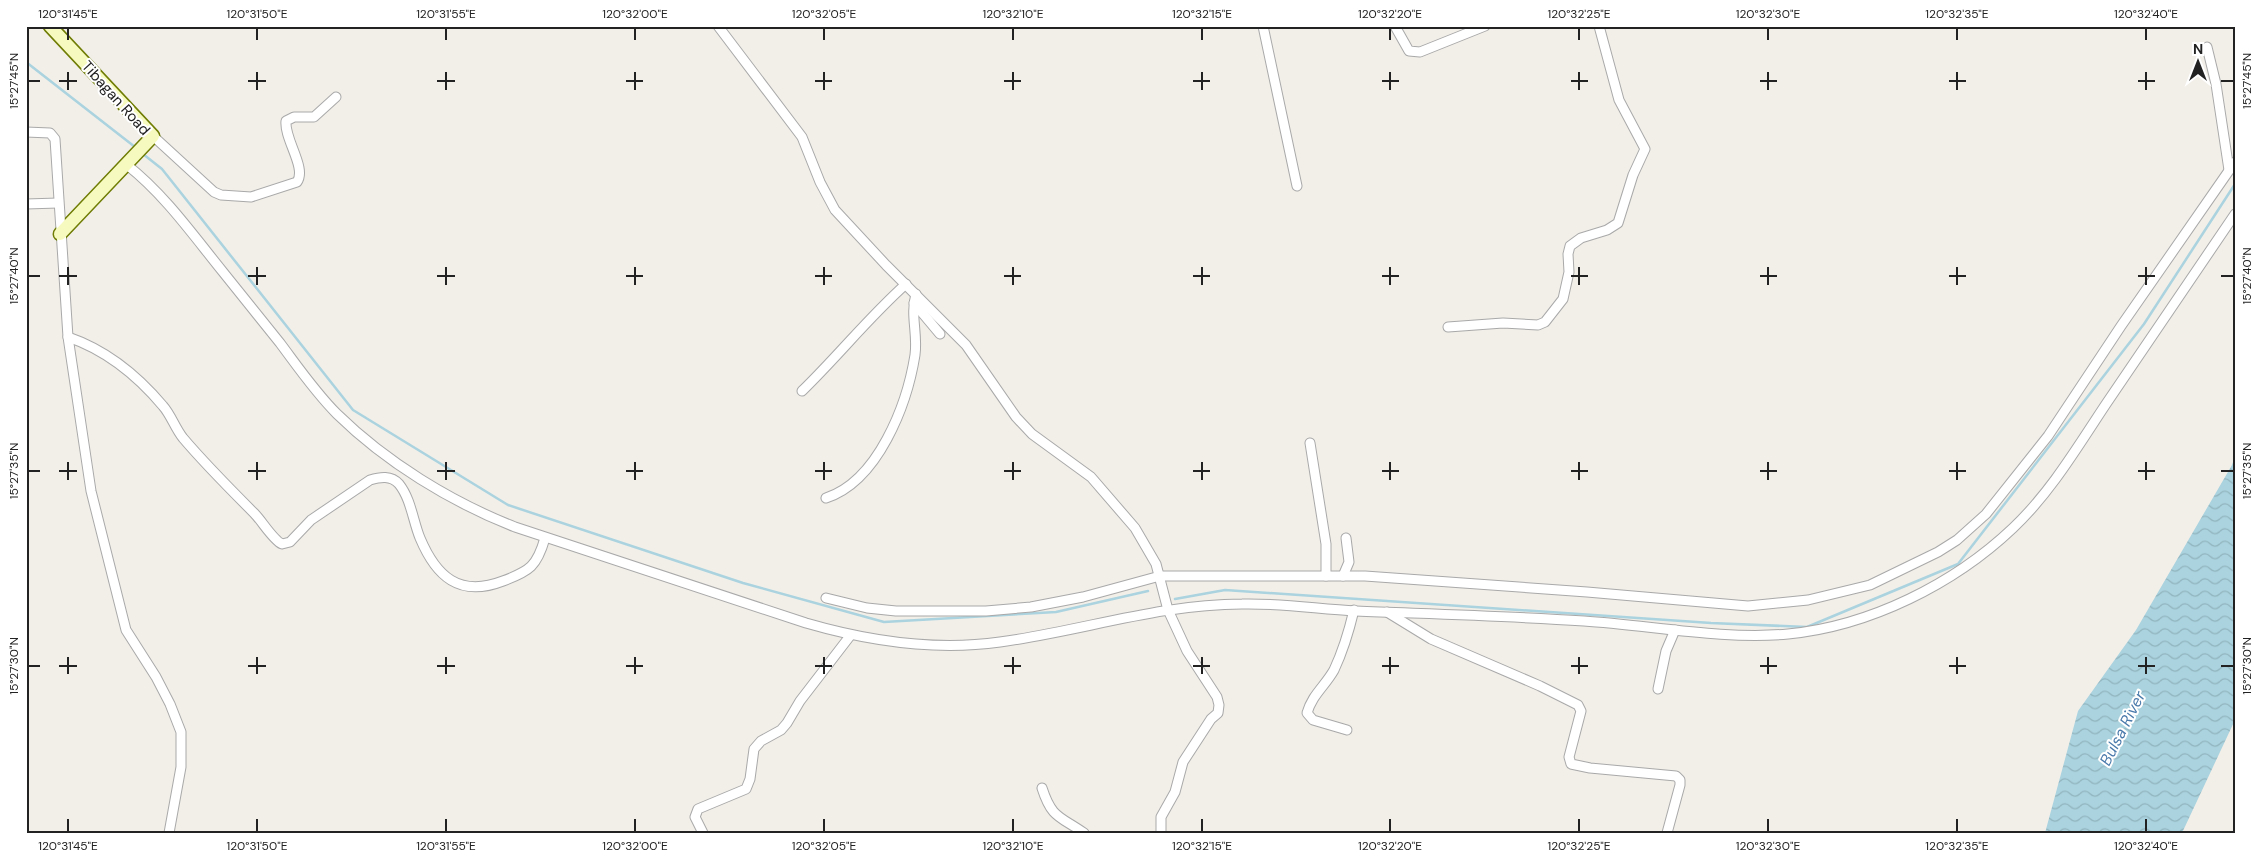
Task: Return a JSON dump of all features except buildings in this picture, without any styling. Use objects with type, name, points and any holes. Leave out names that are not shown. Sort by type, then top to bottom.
[{"type":"street","name":"Tibagan Road","points":[[50,26],[153,136],[60,234]]},
{"type":"street","points":[[718,26],[802,137],[820,182],[835,210],[906,284],[940,334]]},
{"type":"street","points":[[1263,26],[1297,186]]},
{"type":"street","points":[[1396,28],[1409,51],[1420,52],[1485,26]]},
{"type":"street","points":[[1448,326],[1503,323],[1528,326],[1545,322],[1563,299],[1569,272],[1568,254],[1570,246],[1581,238],[1612,228],[1620,221],[1633,175],[1645,149],[1619,100],[1599,26]]},
{"type":"street","points":[[2207,47],[2216,84],[2229,170]]},
{"type":"street","points":[[153,136],[214,192],[228,197],[251,197],[297,182],[300,171],[286,131],[286,121],[294,117],[314,117],[336,97]]},
{"type":"street","points":[[26,132],[50,133],[54,136],[68,337],[91,490],[126,630],[156,677],[170,704],[181,732],[181,767],[169,833]]},
{"type":"street","points":[[826,598],[867,608],[896,611],[993,611],[1032,607],[1160,576],[1343,576],[1578,591],[1748,606],[1808,600],[1870,585],[1896,574],[1957,540],[1986,514],[2048,436],[2121,326],[2235,162]]},
{"type":"street","points":[[127,165],[151,185],[244,298],[306,379],[350,425],[390,457],[445,493],[493,519],[545,538],[663,574],[806,624],[850,636],[917,644],[992,643],[1204,605],[1254,604],[1588,621],[1675,630],[1785,635],[1858,620],[1894,606],[1956,572],[1998,542],[2034,505],[2070,457],[2235,214]]},
{"type":"street","points":[[26,204],[58,202]]},
{"type":"street","points":[[802,391],[834,359],[884,303],[906,284]]},
{"type":"street","points":[[826,498],[836,495],[851,484],[880,452],[889,435],[902,403],[916,354],[915,298]]},
{"type":"street","points":[[915,298],[966,345],[1011,410],[1026,428],[1090,477],[1108,494],[1144,541],[1152,555],[1160,576],[1168,610],[1191,658],[1217,697],[1219,705],[1218,713],[1210,719],[1183,762],[1175,792],[1161,817],[1162,833]]},
{"type":"street","points":[[68,337],[103,352],[135,378],[164,407],[173,425],[198,456],[259,517],[275,540],[282,544],[290,542],[311,520],[370,480],[380,478],[388,478],[396,482],[404,491],[420,538],[432,562],[447,579],[456,584],[484,587],[515,577],[528,570],[538,560],[545,538]]},
{"type":"street","points":[[1310,442],[1327,552],[1326,576]]},
{"type":"street","points":[[1343,576],[1349,562],[1346,538]]},
{"type":"street","points":[[1347,730],[1319,723],[1313,720],[1307,713],[1310,701],[1333,672],[1340,657],[1354,610]]},
{"type":"street","points":[[1387,612],[1431,639],[1540,686],[1578,705],[1581,711],[1569,757],[1571,764],[1590,768],[1676,776],[1680,780],[1680,785],[1668,833]]},
{"type":"street","points":[[1658,689],[1666,651],[1675,630]]},
{"type":"street","points":[[703,833],[695,817],[698,809],[746,789],[750,779],[754,749],[760,741],[781,730],[787,724],[800,701],[850,636]]},
{"type":"street","points":[[1042,788],[1051,810],[1084,833]]},
{"type":"water","name":"Bulsa River","points":[[2235,456],[2235,720],[2182,833],[2045,833],[2078,711],[2136,630],[2232,465]]},
{"type":"waterway","points":[[26,62],[135,147]]},
{"type":"waterway","points":[[143,154],[162,169],[353,410],[508,505],[743,583],[884,622],[1056,612],[1148,591]]},
{"type":"waterway","points":[[1175,599],[1225,590],[1711,623],[1807,627],[1958,564],[2144,324],[2235,184]]}]
